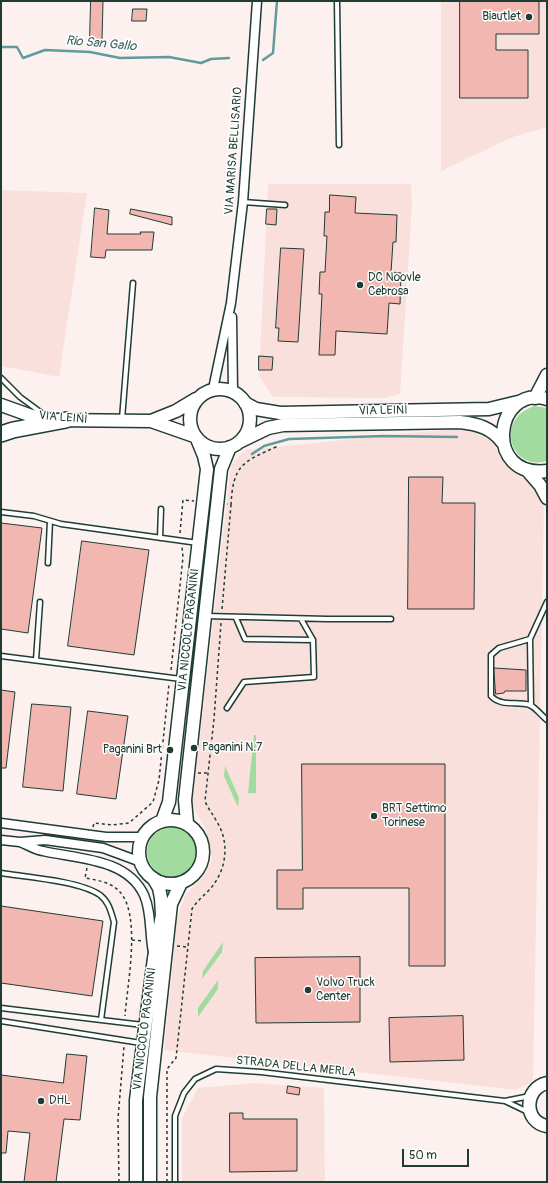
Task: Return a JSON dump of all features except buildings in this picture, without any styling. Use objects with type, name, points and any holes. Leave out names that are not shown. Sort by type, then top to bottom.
[{"type":"highway","points":[[1,434],[59,420]]},
{"type":"street","name":"VIA MARISA BELLISARIO","points":[[213,389],[231,303],[243,202],[257,1]]},
{"type":"street","name":"VIA MARISA BELLISARIO","points":[[231,303],[233,391]]},
{"type":"street","points":[[535,398],[547,374]]},
{"type":"street","points":[[223,388],[233,391],[245,402],[250,415],[250,425],[246,434],[235,445],[220,449],[210,448],[196,437],[190,427],[189,417],[191,408],[196,399],[204,392],[223,388]]},
{"type":"street","name":"VIA LEINÌ","points":[[245,402],[256,409],[280,413],[489,409],[501,408],[535,398],[547,399]]},
{"type":"street","name":"VIA LEINÌ","points":[[1,405],[29,415],[59,420],[122,422],[150,421],[176,411],[196,399]]},
{"type":"street","points":[[503,443],[502,434],[506,416],[522,401]]},
{"type":"street","name":"VIA LEINÌ","points":[[150,421],[196,437]]},
{"type":"street","name":"VIA LEINÌ","points":[[235,445],[268,428],[283,425],[460,422],[477,424],[489,429],[497,435],[503,443],[512,460],[516,464],[528,470]]},
{"type":"street","name":"VIA NICCOLÒ PAGANINI","points":[[162,821],[169,802],[207,469],[204,456],[196,437]]},
{"type":"street","name":"VIA NICCOLÒ PAGANINI","points":[[186,823],[185,800],[221,469],[235,445]]},
{"type":"street","points":[[528,470],[547,471]]},
{"type":"street","points":[[528,470],[540,484],[547,498]]},
{"type":"street","points":[[179,820],[186,823],[195,830],[201,839],[204,849],[203,860],[198,870],[190,878],[181,883],[171,884],[153,878],[146,871],[141,862],[140,845],[143,837],[154,824],[162,821],[179,820]]},
{"type":"street","points":[[1,823],[106,837],[143,837]]},
{"type":"street","points":[[1,840],[20,842],[44,840],[103,848],[141,862]]},
{"type":"street","points":[[20,842],[41,851],[88,859],[110,866],[132,878],[143,894],[150,917],[151,942],[154,958]]},
{"type":"street","name":"VIA NICCOLÒ PAGANINI","points":[[136,1182],[136,1100],[154,958],[160,933],[162,915],[159,888],[153,878]]},
{"type":"street","name":"VIA NICCOLÒ PAGANINI","points":[[150,1182],[150,1097],[171,904],[181,883]]},
{"type":"street","points":[[545,1081],[536,1088],[531,1096],[528,1106],[530,1112],[538,1123],[546,1127]]},
{"type":"lane","points":[[337,1],[339,144]]},
{"type":"lane","points":[[243,202],[285,205]]},
{"type":"lane","points":[[122,422],[133,282]]},
{"type":"lane","points":[[1,378],[20,397],[59,420]]},
{"type":"lane","points":[[160,538],[162,509]]},
{"type":"lane","points":[[1,512],[34,516],[61,524],[198,543]]},
{"type":"lane","points":[[48,563],[50,521]]},
{"type":"lane","points":[[36,660],[40,602]]},
{"type":"lane","points":[[531,706],[530,639],[547,602]]},
{"type":"lane","points":[[205,616],[221,618],[391,619]]},
{"type":"lane","points":[[236,618],[245,639],[313,640]]},
{"type":"lane","points":[[227,708],[244,682],[314,677],[313,640],[301,619]]},
{"type":"lane","points":[[530,639],[500,648],[491,655],[491,696],[495,700],[531,706],[547,720]]},
{"type":"lane","points":[[1,656],[183,679]]},
{"type":"lane","points":[[1,873],[78,886],[101,896],[110,908],[114,922],[101,1020]]},
{"type":"lane","points":[[1,1008],[146,1025]]},
{"type":"lane","points":[[1,1022],[124,1039],[143,1044]]},
{"type":"lane","name":"STRADA DELLA MERLA","points":[[175,1182],[175,1116],[184,1092],[195,1079],[216,1069],[261,1072],[505,1101],[530,1112]]},
{"type":"lane","name":"STRADA DELLA MERLA","points":[[505,1101],[531,1096]]},
{"type":"path","points":[[167,1182],[167,1069],[176,1058],[192,910],[198,900],[212,888],[221,875],[224,862],[223,836],[217,822],[208,810],[205,800],[214,719],[232,486],[236,471],[256,456],[278,446]]},
{"type":"path","points":[[183,500],[197,502]]},
{"type":"path","points":[[217,503],[231,505]]},
{"type":"shaded area","points":[[441,1],[547,1],[547,127],[513,137],[441,171]]},
{"type":"shaded area","points":[[268,184],[411,184],[412,206],[400,394],[384,398],[273,397],[259,376]]},
{"type":"shaded area","points":[[1,190],[87,193],[59,377],[1,366]]},
{"type":"shaded area","points":[[461,428],[481,435],[494,444],[504,463],[529,480],[544,503],[533,1081],[516,1090],[164,1050],[177,919],[185,895],[203,877],[212,860],[206,830],[192,805],[231,465],[245,450]]},
{"type":"shaded area","points":[[254,1083],[324,1088],[325,1182],[182,1182],[182,1118],[198,1088]]},
{"type":"green space","points":[[535,406],[547,408],[547,461],[534,462],[524,459],[516,452],[512,442],[511,432],[514,421],[522,412]]},
{"type":"green space","points":[[254,735],[256,735],[256,793],[248,793]]},
{"type":"green space","points":[[225,766],[239,798],[238,807],[224,776]]},
{"type":"green space","points":[[172,827],[186,831],[193,838],[197,852],[193,866],[186,873],[172,877],[158,873],[151,866],[147,852],[151,838],[158,831]]},
{"type":"green space","points":[[223,942],[222,952],[202,979],[203,971]]},
{"type":"green space","points":[[218,980],[218,989],[198,1017],[198,1008]]},
{"type":"waterway","name":"Rio San Gallo","points":[[263,60],[273,53],[277,1]]},
{"type":"waterway","name":"Rio San Gallo","points":[[1,47],[17,47],[23,58],[45,50],[90,52],[120,58],[169,57],[201,63],[211,59],[229,58]]},
{"type":"waterway","points":[[252,454],[264,446],[289,439],[384,436],[457,437]]},
{"type":"place","name":"Biautlet","points":[[529,17]]},
{"type":"place","name":"DC Noovle Cebrosa","points":[[360,285]]},
{"type":"place","name":"Paganini N.7","points":[[194,748]]},
{"type":"place","name":"Paganini Brt","points":[[170,750]]},
{"type":"place","name":"BRT Settimo Torinese","points":[[374,816]]},
{"type":"place","name":"Volvo Truck Center","points":[[308,990]]},
{"type":"place","name":"DHL","points":[[41,1101]]}]
